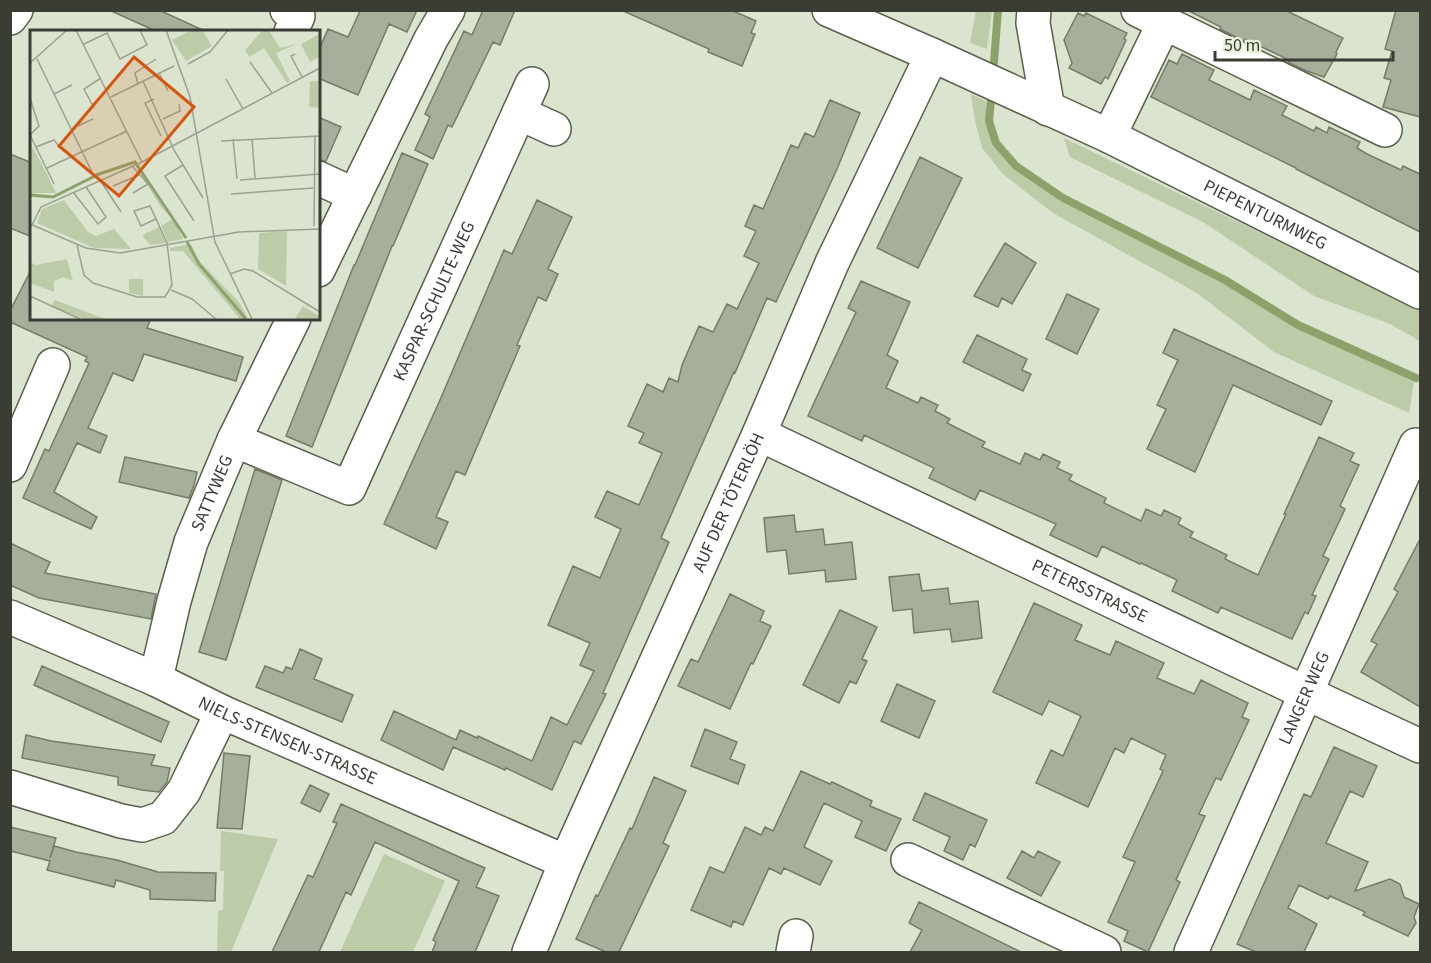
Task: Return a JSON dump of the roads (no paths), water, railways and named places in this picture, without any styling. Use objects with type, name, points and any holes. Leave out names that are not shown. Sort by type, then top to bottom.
[{"type":"street","points":[[10,18],[16,10]]},
{"type":"street","points":[[287,10],[298,16],[292,30]]},
{"type":"street","points":[[320,266],[431,39],[448,10]]},
{"type":"street","name":"PIEPENTURMWEG","points":[[829,10],[1109,136],[1420,292]]},
{"type":"street","points":[[1034,10],[1039,104]]},
{"type":"street","points":[[1109,136],[1151,17],[1385,130]]},
{"type":"street","name":"AUF DER TÖTERLÖH","points":[[529,952],[566,862],[759,434],[838,251],[932,55]]},
{"type":"street","name":"KASPAR-SCHULTE-WEG","points":[[234,440],[343,500],[532,84]]},
{"type":"street","points":[[519,113],[554,129]]},
{"type":"street","points":[[320,179],[355,195]]},
{"type":"street","name":"SATTYWEG","points":[[155,679],[191,542],[234,440],[293,320]]},
{"type":"street","points":[[10,465],[53,365]]},
{"type":"street","name":"PETERSSTRASSE","points":[[759,434],[1420,746]]},
{"type":"street","name":"LANGER WEG","points":[[1191,952],[1416,445]]},
{"type":"street","name":"NIELS-STENSEN-STRASSE","points":[[10,617],[566,862]]},
{"type":"street","points":[[10,787],[142,825],[163,818],[184,791],[222,712]]},
{"type":"street","points":[[908,860],[1104,952]]},
{"type":"waterway","points":[[993,75],[998,10]]},
{"type":"waterway","points":[[992,90],[989,121],[996,143],[1016,166],[1063,198],[1225,280],[1298,325],[1416,378]]}]
